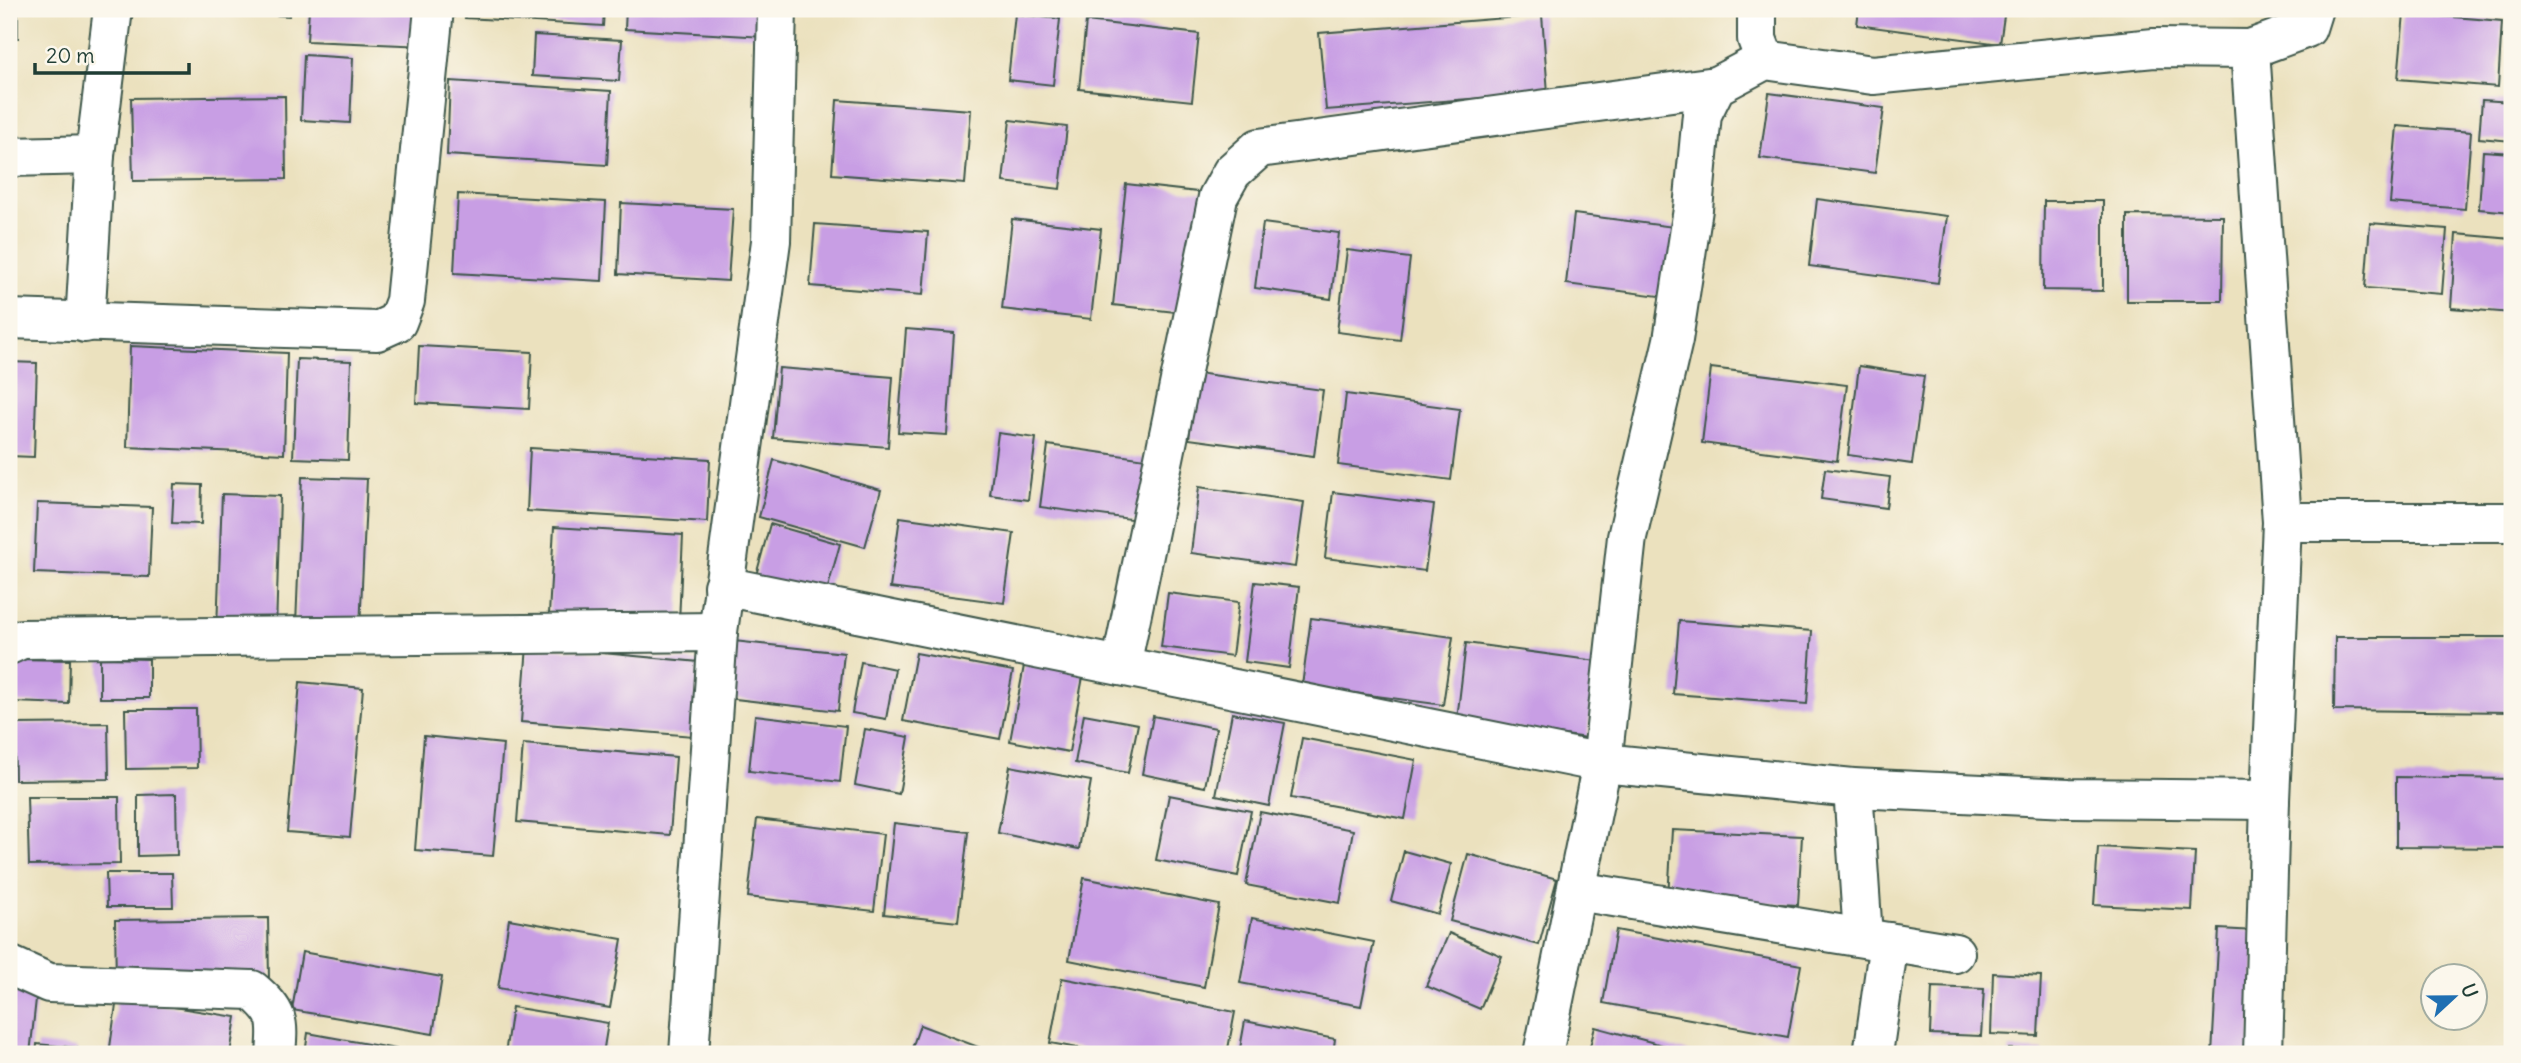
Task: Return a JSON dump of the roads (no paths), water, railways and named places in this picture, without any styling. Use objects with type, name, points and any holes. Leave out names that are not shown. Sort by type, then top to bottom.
[{"type":"street","points":[[85,323],[94,155],[113,9]]},
{"type":"street","points":[[9,319],[377,331],[397,322],[405,301],[434,9]]},
{"type":"street","points":[[689,1054],[718,632],[771,240],[777,9]]},
{"type":"street","points":[[1757,9],[1757,39],[1765,60]]},
{"type":"street","points":[[1121,666],[1218,197],[1232,172],[1259,148],[1716,86],[1765,60],[1873,75],[2154,48],[2250,49],[2307,28],[2313,9]]},
{"type":"street","points":[[2250,49],[2282,523],[2263,1054]]},
{"type":"street","points":[[1542,1054],[1602,763],[1628,537],[1673,340],[1693,209],[1702,114],[1716,86]]},
{"type":"street","points":[[9,157],[94,155]]},
{"type":"street","points":[[2282,523],[2512,522]]},
{"type":"street","points":[[723,586],[1602,763],[1853,788],[2069,798],[2270,800]]},
{"type":"street","points":[[9,645],[22,639],[718,632]]},
{"type":"street","points":[[1853,788],[1876,939],[1873,1054]]},
{"type":"street","points":[[1577,891],[1955,953]]},
{"type":"street","points":[[9,965],[49,983],[252,990],[268,1004],[279,1021],[276,1054]]}]
